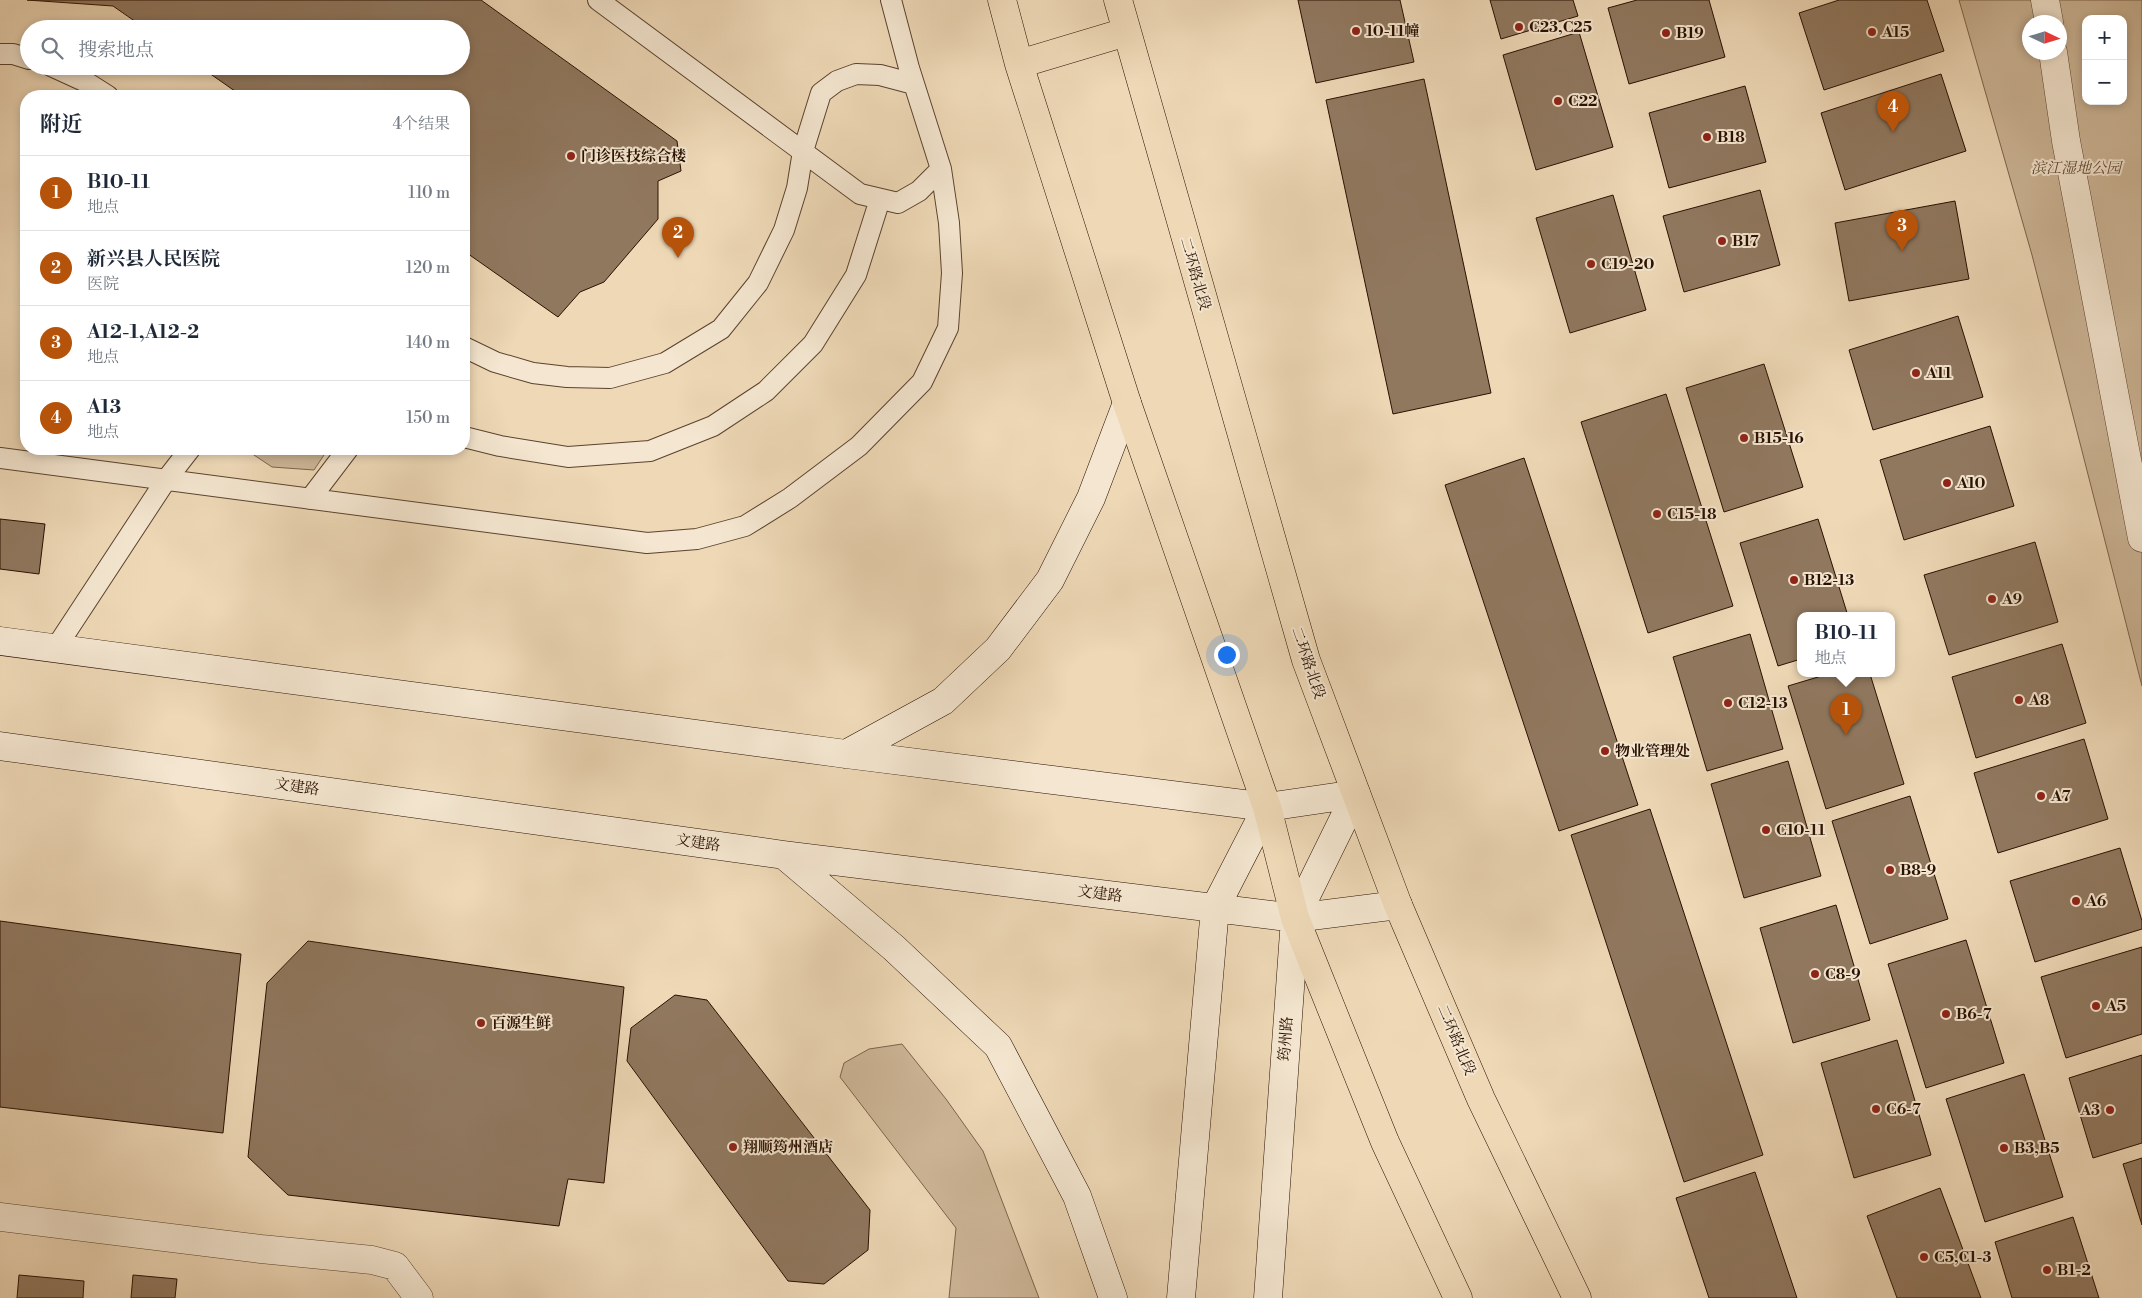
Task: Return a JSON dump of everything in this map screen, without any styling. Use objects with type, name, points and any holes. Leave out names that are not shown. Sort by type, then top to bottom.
[{"type":"main road","points":[[1002,0],[1019,64],[1127,403],[1267,807],[1295,918],[1384,1142],[1458,1298]]},
{"type":"main road","name":"二环路北段","points":[[1118,0],[1306,660],[1398,905],[1481,1099],[1576,1298]]},
{"type":"main road","points":[[2045,0],[2048,15]]},
{"type":"main road","points":[[1019,64],[1126,32]]},
{"type":"main road","points":[[2054,60],[2066,141],[2142,538]]},
{"type":"main road","points":[[846,754],[943,700],[998,649],[1050,580],[1091,498],[1127,403]]},
{"type":"main road","points":[[0,641],[846,754],[1267,807],[1356,794]]},
{"type":"main road","name":"文建路","points":[[0,746],[784,855],[1295,918],[1398,905]]},
{"type":"main road","name":"筠州路","points":[[1268,1298],[1295,918],[1356,794]]},
{"type":"main road","points":[[1181,1298],[1215,908],[1267,807]]},
{"type":"main road","points":[[784,855],[894,948],[998,1046],[1077,1196],[1113,1298]]},
{"type":"main road","points":[[0,1217],[252,1248],[372,1260],[395,1266],[419,1298]]},
{"type":"lane","points":[[598,0],[860,194],[898,203],[918,191],[941,169]]},
{"type":"lane","points":[[0,458],[647,543],[697,539],[744,526],[790,498],[859,446],[922,382],[948,328],[952,273],[949,223],[941,169],[914,84],[891,0]]},
{"type":"lane","points":[[0,54],[20,56]]},
{"type":"lane","points":[[470,350],[495,362],[533,373],[567,377],[610,378],[665,363],[721,330],[758,284],[784,230],[797,188],[803,152],[821,93],[837,82],[856,74],[880,75],[914,84]]},
{"type":"lane","points":[[71,75],[99,90]]},
{"type":"lane","points":[[470,438],[500,446],[568,457],[650,451],[713,426],[766,391],[813,344],[856,275],[880,199]]},
{"type":"lane","points":[[55,649],[166,480],[185,455]]},
{"type":"lane","points":[[310,499],[343,455]]},
{"type":"green space","name":"滨江湿地公园","points":[[1959,0],[2142,0],[2142,686],[2032,255]]},
{"type":"green space","points":[[254,455],[324,455],[314,470],[272,467]]},
{"type":"green space","points":[[902,1044],[946,1099],[983,1151],[1039,1298],[949,1298],[956,1228],[840,1077],[844,1063],[869,1049]]},
{"type":"building","name":"门诊医技综合楼","points":[[27,0],[481,0],[677,141],[681,171],[658,181],[658,219],[604,282],[580,292],[558,317],[470,255],[470,90],[233,90],[212,75],[470,75],[470,20],[133,20],[113,6]]},
{"type":"building","name":"10-11幢","points":[[1298,0],[1400,0],[1414,62],[1316,83]]},
{"type":"building","name":"C23,C25","points":[[1490,0],[1573,0],[1578,16],[1501,39]]},
{"type":"building","name":"B19","points":[[1637,0],[1709,0],[1725,57],[1629,84],[1608,8]]},
{"type":"building","name":"A15","points":[[1839,0],[1927,0],[1944,51],[1824,90],[1799,13]]},
{"type":"building","name":"C22","points":[[1579,32],[1613,147],[1536,170],[1503,55]]},
{"type":"building","points":[[1941,74],[1966,151],[1845,190],[1821,113]]},
{"type":"building","points":[[1424,79],[1491,393],[1393,414],[1326,100]]},
{"type":"building","name":"B18","points":[[1745,86],[1766,162],[1669,188],[1649,113]]},
{"type":"building","name":"B17","points":[[1760,190],[1780,265],[1684,292],[1663,216]]},
{"type":"building","name":"C19-20","points":[[1613,195],[1646,310],[1570,333],[1536,218]]},
{"type":"building","points":[[1955,201],[1969,279],[1849,301],[1835,223]]},
{"type":"building","name":"A11","points":[[1958,316],[1983,397],[1873,430],[1849,350]]},
{"type":"building","name":"B15-16","points":[[1764,364],[1803,487],[1724,512],[1686,388]]},
{"type":"building","name":"C15-18","points":[[1666,394],[1733,606],[1648,633],[1581,422]]},
{"type":"building","name":"A10","points":[[1990,426],[2014,506],[1904,540],[1880,460]]},
{"type":"building","points":[[1524,458],[1638,805],[1559,831],[1445,485]]},
{"type":"building","points":[[0,519],[45,524],[39,574],[0,569]]},
{"type":"building","name":"B12-13","points":[[1818,519],[1847,612],[1797,612],[1797,660],[1778,666],[1740,543]]},
{"type":"building","name":"A9","points":[[2035,542],[2058,622],[1949,655],[1924,575]]},
{"type":"building","name":"C12-13","points":[[1750,634],[1783,749],[1707,771],[1673,657]]},
{"type":"building","name":"A8","points":[[2062,644],[2086,723],[1976,758],[1952,677]]},
{"type":"building","points":[[1818,677],[1871,677],[1904,784],[1826,809],[1788,686]]},
{"type":"building","name":"A7","points":[[2084,739],[2108,819],[1998,853],[1974,773]]},
{"type":"building","name":"C10-11","points":[[1788,761],[1821,876],[1744,898],[1711,784]]},
{"type":"building","name":"B8-9","points":[[1910,796],[1948,919],[1870,944],[1832,821]]},
{"type":"building","points":[[1650,809],[1763,1155],[1684,1182],[1571,835]]},
{"type":"building","name":"A6","points":[[2120,848],[2142,921],[2142,929],[2035,962],[2010,881]]},
{"type":"building","name":"C8-9","points":[[1836,905],[1870,1020],[1793,1043],[1760,928]]},
{"type":"building","points":[[0,921],[241,954],[223,1133],[0,1107]]},
{"type":"building","name":"B6-7","points":[[1966,940],[2004,1063],[1926,1088],[1888,964]]},
{"type":"building","points":[[308,941],[624,987],[604,1183],[568,1179],[559,1226],[288,1195],[248,1157],[267,983]]},
{"type":"building","name":"A5","points":[[2142,947],[2142,1034],[2066,1058],[2041,977]]},
{"type":"building","points":[[675,995],[707,1000],[870,1210],[868,1250],[824,1284],[788,1281],[627,1061],[631,1028]]},
{"type":"building","name":"C6-7","points":[[1897,1040],[1931,1155],[1854,1178],[1821,1063]]},
{"type":"building","name":"A3","points":[[2142,1055],[2142,1143],[2093,1158],[2069,1078]]},
{"type":"building","name":"B3,B5","points":[[2024,1074],[2063,1197],[1985,1222],[1946,1099]]},
{"type":"building","points":[[2142,1158],[2142,1225],[2123,1164]]},
{"type":"building","points":[[1755,1172],[1797,1298],[1709,1298],[1676,1198]]},
{"type":"building","name":"C5,C1-3","points":[[1940,1188],[1981,1298],[1897,1298],[1867,1216]]},
{"type":"building","name":"B1-2","points":[[2073,1217],[2099,1298],[2012,1298],[1995,1242]]},
{"type":"building","points":[[19,1275],[84,1281],[83,1298],[17,1298]]},
{"type":"building","points":[[133,1275],[177,1279],[175,1298],[131,1298]]},
{"type":"place","name":"C23,C25","points":[[1519,27]]},
{"type":"place","name":"10-11幢","points":[[1356,31]]},
{"type":"place","name":"A15","points":[[1872,32]]},
{"type":"place","name":"B19","points":[[1666,33]]},
{"type":"place","name":"C22","points":[[1558,101]]},
{"type":"place","name":"A13","points":[[1893,132]]},
{"type":"place","name":"B18","points":[[1707,137]]},
{"type":"place","name":"门诊医技综合楼","points":[[571,156]]},
{"type":"place","name":"B17","points":[[1722,241]]},
{"type":"place","name":"A12-1,A12-2","points":[[1902,251]]},
{"type":"place","name":"新兴县人民医院","points":[[678,258]]},
{"type":"place","name":"C19-20","points":[[1591,264]]},
{"type":"place","name":"A11","points":[[1916,373]]},
{"type":"place","name":"B15-16","points":[[1744,438]]},
{"type":"place","name":"A10","points":[[1947,483]]},
{"type":"place","name":"C15-18","points":[[1657,514]]},
{"type":"place","name":"B12-13","points":[[1794,580]]},
{"type":"place","name":"A9","points":[[1992,599]]},
{"type":"place","name":"A8","points":[[2019,700]]},
{"type":"place","name":"C12-13","points":[[1728,703]]},
{"type":"place","name":"B10-11","points":[[1846,735]]},
{"type":"place","name":"物业管理处","points":[[1605,751]]},
{"type":"place","name":"A7","points":[[2041,796]]},
{"type":"place","name":"C10-11","points":[[1766,830]]},
{"type":"place","name":"B8-9","points":[[1890,870]]},
{"type":"place","name":"A6","points":[[2076,901]]},
{"type":"place","name":"C8-9","points":[[1815,974]]},
{"type":"place","name":"A5","points":[[2096,1006]]},
{"type":"place","name":"B6-7","points":[[1946,1014]]},
{"type":"place","name":"百源生鲜","points":[[481,1023]]},
{"type":"place","name":"C6-7","points":[[1876,1109]]},
{"type":"place","name":"A3","points":[[2110,1110]]},
{"type":"place","name":"翔顺筠州酒店","points":[[733,1147]]},
{"type":"place","name":"B3,B5","points":[[2004,1148]]},
{"type":"place","name":"C5,C1-3","points":[[1924,1257]]},
{"type":"place","name":"B1-2","points":[[2047,1270]]}]
